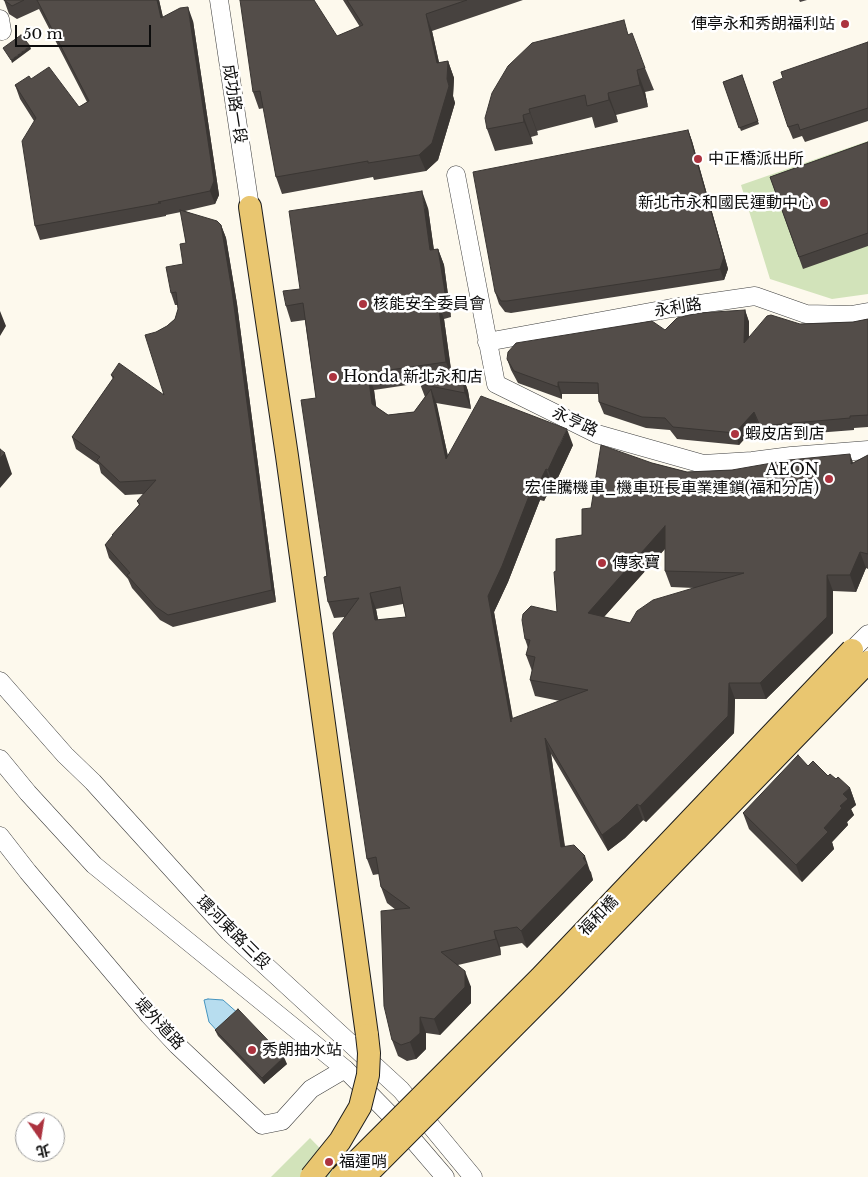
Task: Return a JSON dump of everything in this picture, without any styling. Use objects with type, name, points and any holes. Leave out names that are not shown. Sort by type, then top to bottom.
[{"type":"main road","points":[[250,207],[369,1053],[368,1075],[360,1107],[340,1142],[311,1177]]},
{"type":"main road","name":"福和橋","points":[[341,1177],[863,658]]},
{"type":"main road","name":"福和橋","points":[[364,1177],[556,984],[863,658]]},
{"type":"street","name":"成功路一段","points":[[218,0],[250,207]]},
{"type":"street","name":"永亨路","points":[[456,175],[496,384],[597,434],[703,464],[868,450]]},
{"type":"street","name":"永利路","points":[[487,342],[672,308],[755,296],[806,314],[851,315],[868,312]]},
{"type":"street","points":[[863,658],[868,634]]},
{"type":"street","name":"環河東路三段","points":[[0,681],[65,756],[93,782],[229,932],[401,1090],[473,1177]]},
{"type":"street","name":"環河東路三段","points":[[0,758],[28,793],[94,865],[344,1069],[402,1127],[445,1177]]},
{"type":"street","name":"堤外道路","points":[[0,836],[28,872],[149,1015],[177,1045],[262,1125],[282,1121],[311,1089],[344,1069]]},
{"type":"green space","points":[[868,141],[868,294],[832,299],[770,279],[741,185]]},
{"type":"green space","points":[[310,1138],[348,1177],[271,1177]]},
{"type":"water","points":[[204,1000],[223,1000],[240,1015],[220,1034],[209,1022]]},
{"type":"building","points":[[4,0],[24,0],[12,6]]},
{"type":"building","points":[[37,0],[157,0],[161,18],[180,8],[188,7],[214,181],[210,191],[158,202],[161,203],[35,226],[22,141],[36,118],[15,85],[29,76],[31,79],[49,67],[79,107],[89,101]]},
{"type":"building","points":[[240,0],[314,0],[337,36],[363,25],[347,0],[467,0],[426,14],[437,63],[448,61],[447,79],[449,86],[432,143],[419,155],[368,163],[368,161],[276,177],[260,91],[253,92]]},
{"type":"building","points":[[624,20],[628,35],[632,33],[645,68],[637,70],[640,85],[608,93],[609,100],[587,106],[585,95],[529,109],[530,113],[523,115],[524,122],[487,129],[485,118],[492,93],[508,66],[532,43]]},
{"type":"building","points":[[21,35],[30,46],[11,60],[3,48]]},
{"type":"building","points":[[868,42],[868,108],[800,130],[798,124],[788,127],[773,82],[783,78],[781,72]]},
{"type":"building","points":[[742,75],[758,121],[739,128],[723,82]]},
{"type":"building","points":[[688,130],[724,257],[720,269],[501,301],[495,292],[473,172]]},
{"type":"building","name":"新北市永和國民運動中心","points":[[868,142],[868,233],[799,257],[770,177]]},
{"type":"building","points":[[422,191],[430,250],[438,249],[444,286],[446,301],[438,302],[446,362],[368,373],[372,404],[388,415],[414,412],[431,389],[446,459],[481,396],[567,429],[548,470],[546,469],[538,485],[534,483],[502,566],[488,596],[511,722],[511,719],[588,690],[530,680],[535,657],[526,655],[530,640],[525,639],[522,620],[523,614],[531,606],[557,612],[554,572],[556,571],[556,539],[582,535],[582,509],[591,508],[601,445],[652,463],[687,472],[732,470],[789,460],[850,454],[851,464],[868,455],[868,554],[860,552],[850,575],[827,575],[827,617],[760,683],[729,683],[728,716],[640,806],[637,804],[619,822],[602,835],[545,738],[561,847],[574,845],[585,856],[583,858],[587,863],[521,931],[517,927],[494,931],[496,939],[441,952],[465,971],[465,987],[434,1019],[420,1017],[420,1033],[410,1042],[401,1045],[392,1040],[384,1006],[381,911],[410,908],[381,887],[376,857],[367,859],[333,633],[359,598],[328,602],[324,577],[327,576],[301,400],[316,398],[303,303],[286,306],[283,291],[300,289],[289,211]],"holes":[[[665,526],[665,571],[744,573],[653,600],[637,611],[630,623],[588,613]],[[400,587],[406,617],[375,620],[370,593]]]},
{"type":"building","points":[[180,210],[217,221],[221,225],[232,291],[272,590],[168,615],[156,607],[127,575],[130,573],[105,545],[140,504],[137,501],[156,480],[120,482],[97,460],[100,457],[72,437],[114,377],[111,375],[119,363],[164,395],[145,335],[167,326],[175,319],[178,309],[176,292],[171,293],[166,267],[183,264],[180,244],[186,243]]},
{"type":"building","points":[[745,310],[744,343],[767,316],[771,315],[800,324],[853,322],[868,319],[868,415],[760,426],[754,412],[735,433],[673,427],[665,418],[642,417],[599,402],[598,383],[558,382],[558,387],[514,371],[507,359],[508,352],[516,343],[652,321],[665,330],[677,318],[699,313]]},
{"type":"building","points":[[462,374],[465,393],[420,384]]},
{"type":"building","points":[[0,449],[5,453],[0,458]]},
{"type":"building","points":[[798,755],[808,766],[813,761],[828,776],[830,774],[836,779],[838,777],[850,788],[843,794],[848,799],[840,806],[842,808],[824,828],[828,832],[796,865],[743,813]]},
{"type":"building","name":"秀朗抽水站","points":[[238,1009],[284,1057],[262,1078],[215,1030]]},
{"type":"place","name":"俥亭永和秀朗福利站","points":[[845,24]]},
{"type":"place","name":"中正橋派出所","points":[[698,159]]},
{"type":"place","name":"新北市永和國民運動中心","points":[[824,203]]},
{"type":"place","name":"核能安全委員會","points":[[363,304]]},
{"type":"place","name":"Honda 新北永和店","points":[[333,377]]},
{"type":"place","name":"蝦皮店到店","points":[[735,434]]},
{"type":"place","name":"AEON 宏佳騰機車_機車班長車業連鎖(福和分店)","points":[[829,479]]},
{"type":"place","name":"傳家寶","points":[[602,563]]},
{"type":"place","name":"秀朗抽水站","points":[[252,1050]]},
{"type":"place","name":"福運哨","points":[[329,1162]]}]
